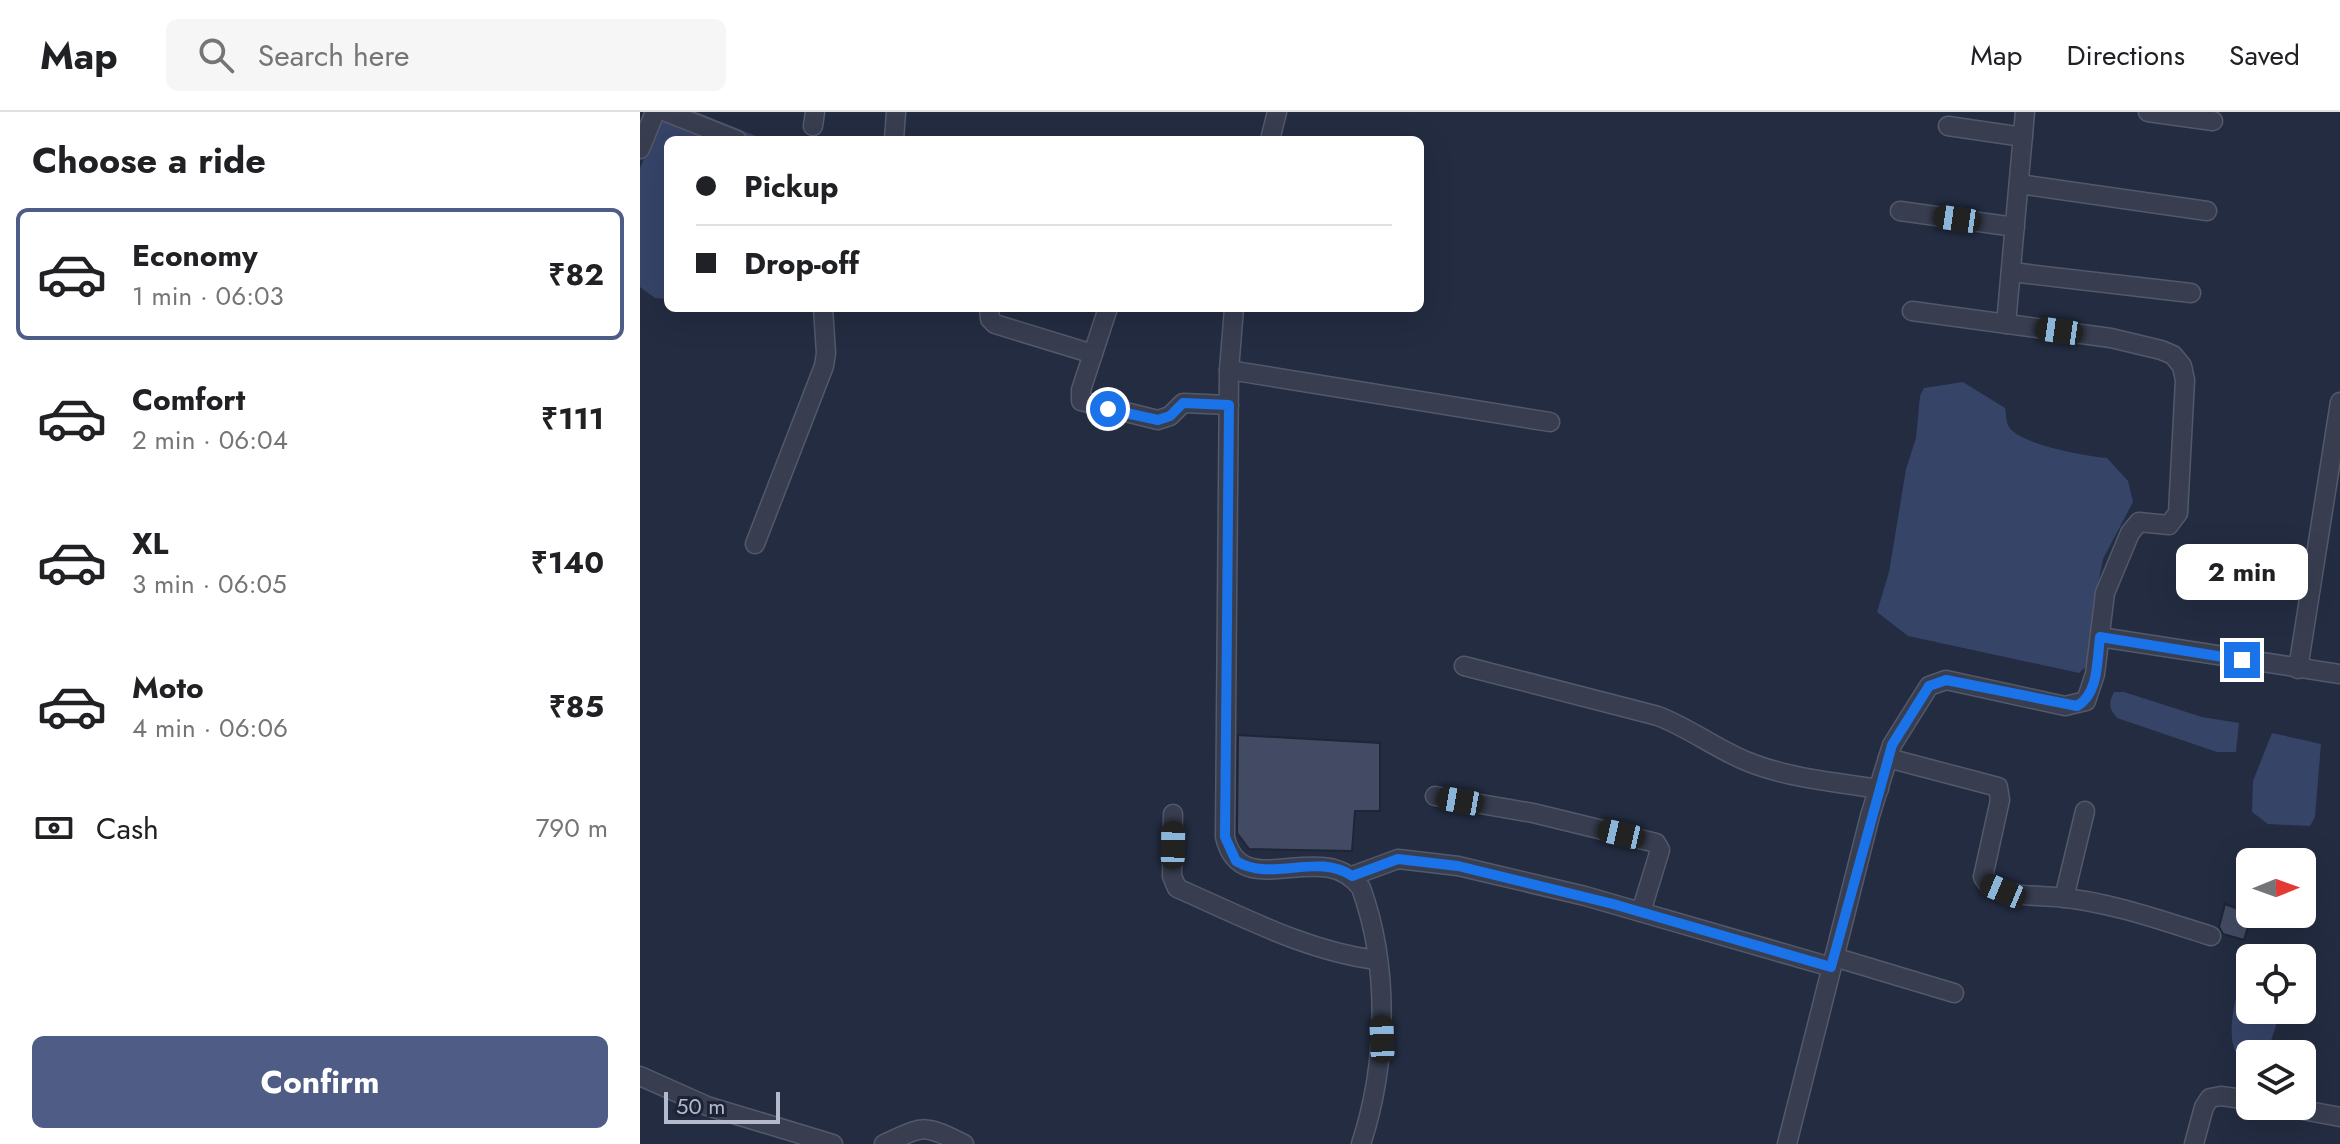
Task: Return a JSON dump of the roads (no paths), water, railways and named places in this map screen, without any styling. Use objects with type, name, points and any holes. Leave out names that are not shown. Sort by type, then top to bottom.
[{"type":"street","points":[[640,149],[655,112]]},
{"type":"street","points":[[666,112],[727,136]]},
{"type":"street","points":[[894,136],[896,112]]},
{"type":"street","points":[[1271,136],[1277,112]]},
{"type":"street","points":[[2006,324],[2025,112]]},
{"type":"street","points":[[2148,112],[2213,121]]},
{"type":"street","points":[[1948,126],[2023,137]]},
{"type":"street","points":[[2019,184],[2207,211]]},
{"type":"street","points":[[1900,211],[2015,227]]},
{"type":"street","points":[[2011,272],[2191,293]]},
{"type":"street","points":[[1787,1144],[1832,962],[1888,758],[1929,686],[1937,680],[2065,706],[2086,701],[2095,674],[2105,593],[2135,526],[2139,522],[2169,525],[2178,513],[2185,380],[2182,366],[2173,355],[2111,338],[1912,311]]},
{"type":"street","points":[[755,544],[824,366],[823,312]]},
{"type":"street","points":[[989,312],[995,324],[1093,354]]},
{"type":"street","points":[[1107,312],[1080,396],[1086,404],[1158,420],[1170,416],[1183,403],[1229,405]]},
{"type":"street","points":[[1234,312],[1229,370],[1225,806],[1228,850],[1236,861],[1259,870],[1322,866],[1344,870],[1352,876],[1367,904],[1376,960],[1382,1039],[1378,1080],[1361,1144]]},
{"type":"street","points":[[1229,370],[1550,422]]},
{"type":"street","points":[[2298,669],[2334,492],[2340,402]]},
{"type":"street","points":[[2100,637],[2340,674]]},
{"type":"street","points":[[1464,666],[1658,716],[1686,727],[1719,749],[1784,773],[1879,789]]},
{"type":"street","points":[[1888,758],[1998,787],[2000,800],[1983,877],[1987,884],[2003,891],[2108,904],[2211,936]]},
{"type":"street","points":[[1435,796],[1533,813],[1656,843],[1660,850],[1641,912]]},
{"type":"street","points":[[2064,898],[2085,811]]},
{"type":"street","points":[[1173,814],[1172,876],[1177,888],[1286,936],[1334,952],[1376,960]]},
{"type":"street","points":[[1352,876],[1398,859],[1423,860],[1502,875],[1954,993]]},
{"type":"street","points":[[640,1076],[707,1106],[833,1144]]},
{"type":"street","points":[[2194,1144],[2204,1107],[2210,1098],[2236,1098]]},
{"type":"street","points":[[2316,1113],[2340,1117]]},
{"type":"street","points":[[884,1144],[906,1131],[919,1129],[934,1130],[964,1144]]},
{"type":"water","points":[[664,112],[697,112],[756,136],[664,136],[664,299],[655,298],[640,287],[640,168]]},
{"type":"water","points":[[1963,382],[2005,408],[2008,425],[2016,433],[2055,448],[2107,458],[2128,481],[2133,502],[2103,559],[2097,590],[2094,660],[2079,673],[1908,636],[1877,612],[1889,572],[1906,469],[1916,438],[1920,396],[1924,388]]},
{"type":"water","points":[[2114,692],[2124,692],[2202,717],[2239,723],[2236,752],[2217,752],[2117,718],[2110,706]]},
{"type":"water","points":[[2272,733],[2321,744],[2315,817],[2310,826],[2268,824],[2252,812],[2253,781]]},
{"type":"water","points":[[2236,998],[2236,1024],[2276,1024],[2271,1040],[2236,1040],[2236,1053],[2232,1029]]}]
